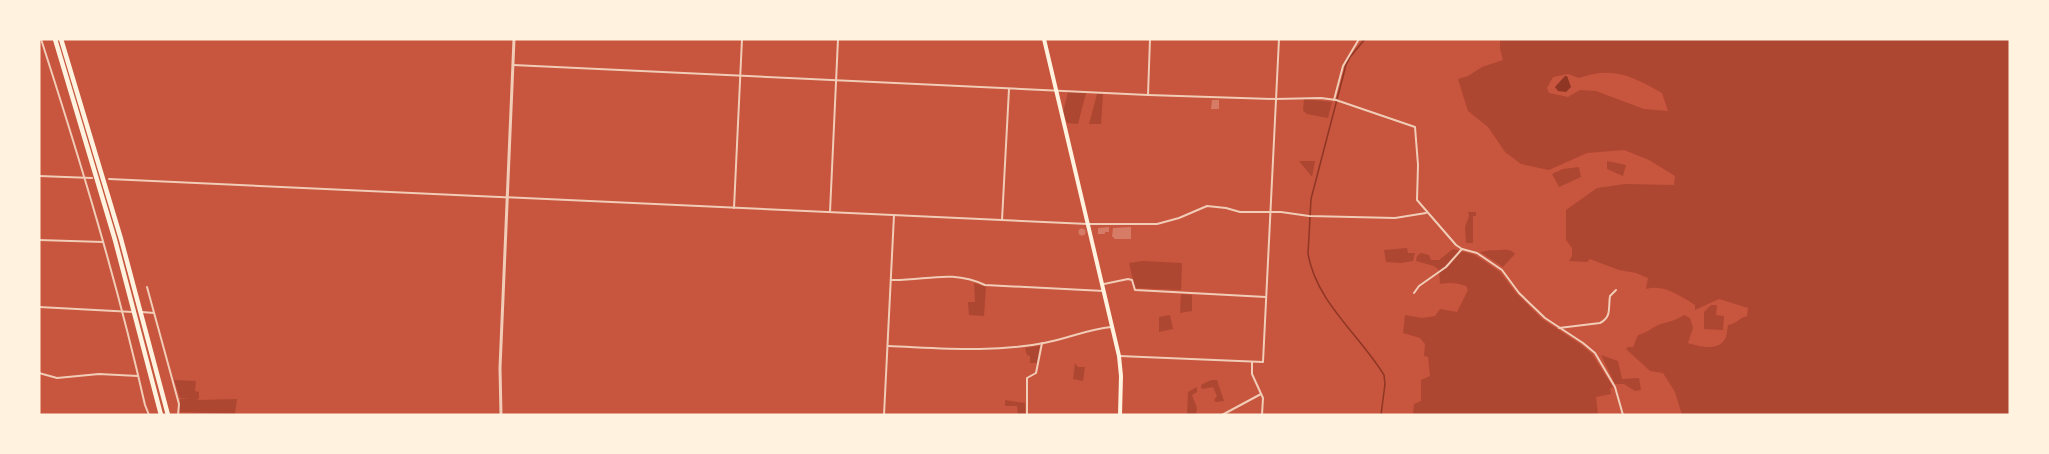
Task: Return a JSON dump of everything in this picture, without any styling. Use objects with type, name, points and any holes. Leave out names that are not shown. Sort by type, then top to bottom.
[{"type":"highway","points":[[55,39],[134,306],[161,415]]},
{"type":"highway","points":[[61,39],[105,181],[168,415]]},
{"type":"main road","points":[[1044,39],[1119,356],[1120,415]]},
{"type":"street","points":[[41,39],[85,178],[145,405],[150,415]]},
{"type":"street","points":[[501,415],[500,368],[514,39]]},
{"type":"street","points":[[734,208],[742,39]]},
{"type":"street","points":[[830,212],[838,39]]},
{"type":"street","points":[[1148,95],[1150,39]]},
{"type":"street","points":[[1119,356],[1263,362],[1279,39]]},
{"type":"street","points":[[1336,100],[1343,66],[1359,39]]},
{"type":"street","points":[[513,65],[1148,95],[1336,100],[1415,127],[1418,165],[1417,200],[1426,213],[1456,245],[1477,253],[1502,270],[1519,292],[1545,318],[1595,353],[1615,387],[1623,415]]},
{"type":"street","points":[[1002,220],[1009,89]]},
{"type":"street","points":[[39,176],[92,178]]},
{"type":"street","points":[[109,179],[1088,224],[1157,224],[1179,218],[1207,206],[1240,212],[1310,216],[1395,218],[1426,213]]},
{"type":"street","points":[[884,415],[894,215]]},
{"type":"street","points":[[39,240],[103,242]]},
{"type":"street","points":[[1414,293],[1419,286],[1446,267],[1462,249]]},
{"type":"street","points":[[891,280],[952,275],[972,279],[984,285],[1104,291]]},
{"type":"street","points":[[1103,285],[1128,279],[1132,280],[1135,290],[1266,297]]},
{"type":"street","points":[[147,287],[180,404],[178,415]]},
{"type":"street","points":[[1559,328],[1605,321],[1610,311],[1610,296],[1616,290]]},
{"type":"street","points":[[39,307],[154,312]]},
{"type":"street","points":[[888,346],[987,350],[1042,343],[1100,328],[1113,327]]},
{"type":"street","points":[[1027,415],[1027,378],[1036,373],[1042,343]]},
{"type":"street","points":[[1252,362],[1252,374],[1263,398],[1262,415]]},
{"type":"street","points":[[39,373],[57,378],[99,374],[138,376]]},
{"type":"street","points":[[1222,415],[1260,394]]},
{"type":"shaded area","points":[[1500,39],[2010,39],[2010,415],[1682,415],[1675,392],[1663,373],[1650,371],[1626,349],[1633,347],[1638,335],[1684,315],[1690,318],[1693,328],[1688,343],[1708,347],[1718,346],[1726,338],[1728,325],[1747,316],[1748,308],[1719,299],[1695,310],[1695,305],[1672,292],[1659,288],[1646,289],[1648,278],[1636,273],[1619,270],[1590,259],[1587,262],[1569,261],[1572,248],[1566,240],[1566,210],[1597,188],[1625,184],[1674,185],[1675,176],[1649,160],[1624,150],[1587,153],[1549,170],[1521,164],[1505,152],[1488,127],[1468,111],[1458,79],[1503,60]],"holes":[[[1602,73],[1632,78],[1662,93],[1668,111],[1644,109],[1596,91],[1580,90],[1568,97],[1549,93],[1547,88],[1553,77],[1568,74],[1579,78]]]},
{"type":"shaded area","points":[[1565,76],[1571,87],[1566,92],[1558,91],[1555,87]]},
{"type":"shaded area","points":[[1068,92],[1086,93],[1078,124],[1067,123],[1063,112]]},
{"type":"shaded area","points":[[1097,94],[1103,94],[1101,124],[1089,124]]},
{"type":"shaded area","points":[[1304,99],[1332,102],[1328,118],[1307,114],[1303,111]]},
{"type":"shaded area","points":[[1299,161],[1315,161],[1312,177]]},
{"type":"shaded area","points":[[1607,161],[1626,165],[1623,176],[1607,169]]},
{"type":"shaded area","points":[[1579,167],[1581,177],[1559,187],[1552,174],[1563,169]]},
{"type":"shaded area","points":[[1468,212],[1476,212],[1476,216],[1473,216],[1473,243],[1466,243],[1465,227]]},
{"type":"shaded area","points":[[1407,248],[1408,253],[1415,253],[1413,261],[1386,262],[1384,250]]},
{"type":"shaded area","points":[[1453,249],[1475,255],[1500,272],[1516,293],[1542,319],[1592,354],[1613,387],[1610,388],[1611,394],[1596,397],[1598,415],[1413,415],[1414,404],[1421,401],[1421,380],[1430,376],[1428,357],[1424,356],[1425,344],[1420,338],[1403,333],[1405,315],[1422,318],[1435,316],[1440,309],[1457,312],[1468,290],[1466,286],[1460,284],[1440,284],[1439,270],[1434,266],[1416,261],[1417,256],[1421,253],[1429,255],[1431,260],[1439,260]]},
{"type":"shaded area","points":[[1507,250],[1515,254],[1503,267],[1480,252]]},
{"type":"shaded area","points":[[1143,261],[1182,263],[1181,290],[1135,288],[1129,263]]},
{"type":"shaded area","points":[[974,283],[986,287],[984,316],[969,315],[968,302],[975,302]]},
{"type":"shaded area","points":[[1181,294],[1192,295],[1192,311],[1180,313]]},
{"type":"shaded area","points":[[1711,305],[1717,305],[1716,315],[1724,316],[1723,330],[1704,329],[1704,312]]},
{"type":"shaded area","points":[[1170,315],[1173,329],[1159,332],[1159,317]]},
{"type":"shaded area","points":[[1040,346],[1037,363],[1030,363],[1030,356],[1027,355],[1025,348]]},
{"type":"shaded area","points":[[1601,355],[1618,361],[1622,379],[1639,378],[1641,390],[1635,391],[1624,384],[1615,384]]},
{"type":"shaded area","points":[[1075,363],[1078,367],[1085,367],[1083,381],[1073,379]]},
{"type":"shaded area","points":[[174,380],[196,381],[195,391],[199,392],[197,400],[237,399],[235,414],[180,412],[180,399],[189,399],[180,398]]},
{"type":"shaded area","points":[[1217,380],[1224,401],[1214,400],[1217,396],[1213,387],[1201,388],[1201,385]]},
{"type":"shaded area","points":[[1197,387],[1197,392],[1192,395],[1197,408],[1196,415],[1187,415],[1188,392]]},
{"type":"shaded area","points":[[1005,400],[1025,403],[1025,415],[1018,415],[1017,406],[1005,406]]},
{"type":"building","points":[[1212,100],[1219,100],[1219,109],[1211,109]]},
{"type":"building","points":[[1109,227],[1109,232],[1098,234],[1098,228]]},
{"type":"building","points":[[1131,227],[1131,239],[1112,237],[1113,228]]},
{"type":"building","points":[[1082,228],[1086,232],[1082,236],[1078,232]]},
{"type":"waterway","points":[[1365,39],[1346,65],[1311,199],[1308,254],[1313,272],[1329,303],[1384,375],[1381,415]]}]
